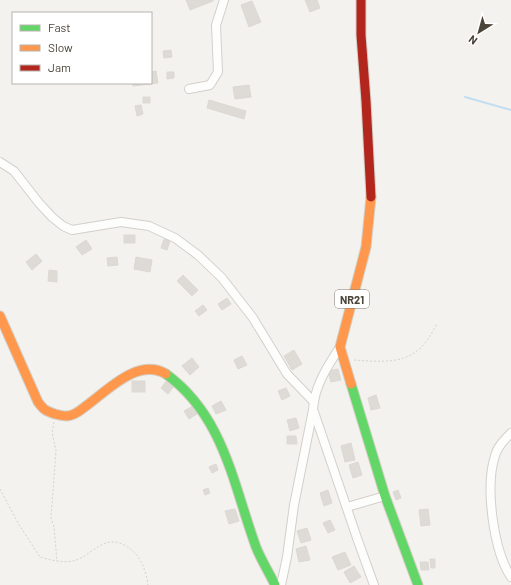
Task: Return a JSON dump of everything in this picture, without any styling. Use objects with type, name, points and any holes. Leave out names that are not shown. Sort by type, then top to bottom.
[{"type":"main road","name":"NR21","points":[[340,348],[366,247],[370,204],[366,102],[361,35],[361,0]]},
{"type":"main road","points":[[0,316],[38,402],[44,410],[55,414],[68,416],[79,411],[120,380],[133,373],[150,369],[164,372],[183,387],[198,404],[218,436],[256,548],[275,585]]},
{"type":"main road","points":[[340,348],[384,496],[418,585]]},
{"type":"street","points":[[188,89],[210,85],[218,72],[216,25],[224,0]]},
{"type":"street","points":[[0,162],[14,170],[39,203],[63,226],[72,230],[121,222],[149,226],[175,238],[198,255],[222,278],[253,318],[287,374],[313,406],[346,507],[374,585]]},
{"type":"street","points":[[281,585],[287,557],[294,505],[313,406],[318,387],[325,370],[340,348]]},
{"type":"street","points":[[511,433],[495,454],[491,476],[492,510],[495,530],[500,550],[507,570],[511,576]]},
{"type":"street","points":[[346,507],[384,496]]},
{"type":"path","points":[[344,359],[380,362],[404,360],[420,350],[432,334],[437,323]]},
{"type":"path","points":[[55,414],[52,433],[56,450],[51,518],[54,527],[57,561]]},
{"type":"path","points":[[0,489],[18,523],[40,557],[57,561],[76,561],[107,542],[118,542],[131,548],[139,556],[147,577],[148,585]]},
{"type":"building","points":[[186,0],[213,0],[213,1],[190,10]]},
{"type":"building","points":[[305,0],[317,0],[320,8],[310,12]]},
{"type":"building","points":[[252,1],[261,22],[249,27],[241,5]]},
{"type":"building","points":[[171,50],[172,57],[164,58],[163,51]]},
{"type":"building","points":[[156,71],[158,83],[152,84],[152,72]]},
{"type":"building","points":[[167,72],[174,72],[174,78],[167,79]]},
{"type":"building","points":[[133,84],[150,84],[133,86]]},
{"type":"building","points":[[249,85],[251,97],[235,99],[233,87]]},
{"type":"building","points":[[143,97],[150,97],[150,103],[143,103]]},
{"type":"building","points":[[209,100],[246,111],[244,119],[207,108]]},
{"type":"building","points":[[141,105],[143,114],[137,116],[135,106]]},
{"type":"building","points":[[124,235],[135,235],[135,243],[124,243]]},
{"type":"building","points":[[164,239],[170,241],[167,250],[161,248]]},
{"type":"building","points":[[86,240],[92,249],[82,255],[76,247]]},
{"type":"building","points":[[36,254],[42,261],[32,270],[26,262]]},
{"type":"building","points":[[117,257],[118,265],[108,266],[107,258]]},
{"type":"building","points":[[136,257],[152,260],[150,272],[134,269]]},
{"type":"building","points":[[49,270],[57,271],[57,282],[48,281]]},
{"type":"building","points":[[183,275],[198,290],[192,296],[177,281]]},
{"type":"building","points":[[227,298],[231,304],[222,310],[218,304]]},
{"type":"building","points":[[203,305],[207,310],[199,316],[195,311]]},
{"type":"building","points":[[294,350],[302,364],[292,370],[284,356]]},
{"type":"building","points":[[242,356],[247,365],[238,369],[234,360]]},
{"type":"building","points":[[192,358],[199,367],[190,375],[182,366]]},
{"type":"building","points":[[338,369],[341,380],[331,382],[328,371]]},
{"type":"building","points":[[168,379],[175,385],[168,394],[161,388]]},
{"type":"building","points":[[132,381],[145,381],[145,392],[132,392]]},
{"type":"building","points":[[286,388],[290,396],[282,400],[278,391]]},
{"type":"building","points":[[376,395],[380,408],[371,410],[368,398]]},
{"type":"building","points":[[221,401],[226,410],[216,414],[212,406]]},
{"type":"building","points":[[193,406],[197,414],[189,419],[184,411]]},
{"type":"building","points":[[296,418],[299,428],[290,431],[287,420]]},
{"type":"building","points":[[287,436],[296,436],[297,444],[287,444]]},
{"type":"building","points":[[351,443],[355,460],[345,462],[341,446]]},
{"type":"building","points":[[358,462],[362,475],[353,478],[349,465]]},
{"type":"building","points":[[216,464],[218,470],[212,473],[209,467]]},
{"type":"building","points":[[208,488],[210,493],[205,495],[203,490]]},
{"type":"building","points":[[328,490],[332,503],[324,506],[320,493]]},
{"type":"building","points":[[398,490],[401,498],[396,500],[393,492]]},
{"type":"building","points":[[235,509],[239,521],[229,524],[225,511]]},
{"type":"building","points":[[428,509],[430,525],[421,526],[419,510]]},
{"type":"building","points":[[330,520],[335,530],[328,533],[323,523]]},
{"type":"building","points":[[307,528],[311,540],[301,543],[297,531]]},
{"type":"building","points":[[306,546],[310,560],[299,562],[296,549]]},
{"type":"building","points":[[345,552],[351,565],[338,570],[332,557]]},
{"type":"building","points":[[430,559],[435,559],[435,568],[431,568]]},
{"type":"building","points":[[420,562],[428,562],[429,570],[421,570]]},
{"type":"building","points":[[354,566],[361,577],[350,583],[344,572]]},
{"type":"waterway","points":[[465,97],[511,110]]},
{"type":"traffic: fast","points":[[166,374],[186,391],[201,410],[214,431],[233,476],[256,547],[275,585]]},
{"type":"traffic: fast","points":[[351,384],[385,496],[418,585]]},
{"type":"traffic: slow","points":[[351,384],[340,347],[366,247],[371,197]]},
{"type":"traffic: slow","points":[[0,316],[38,402],[44,409],[52,413],[66,416],[75,414],[123,378],[134,373],[145,370],[155,370],[166,374]]},
{"type":"traffic: jam","points":[[361,0],[361,35],[371,197]]}]
